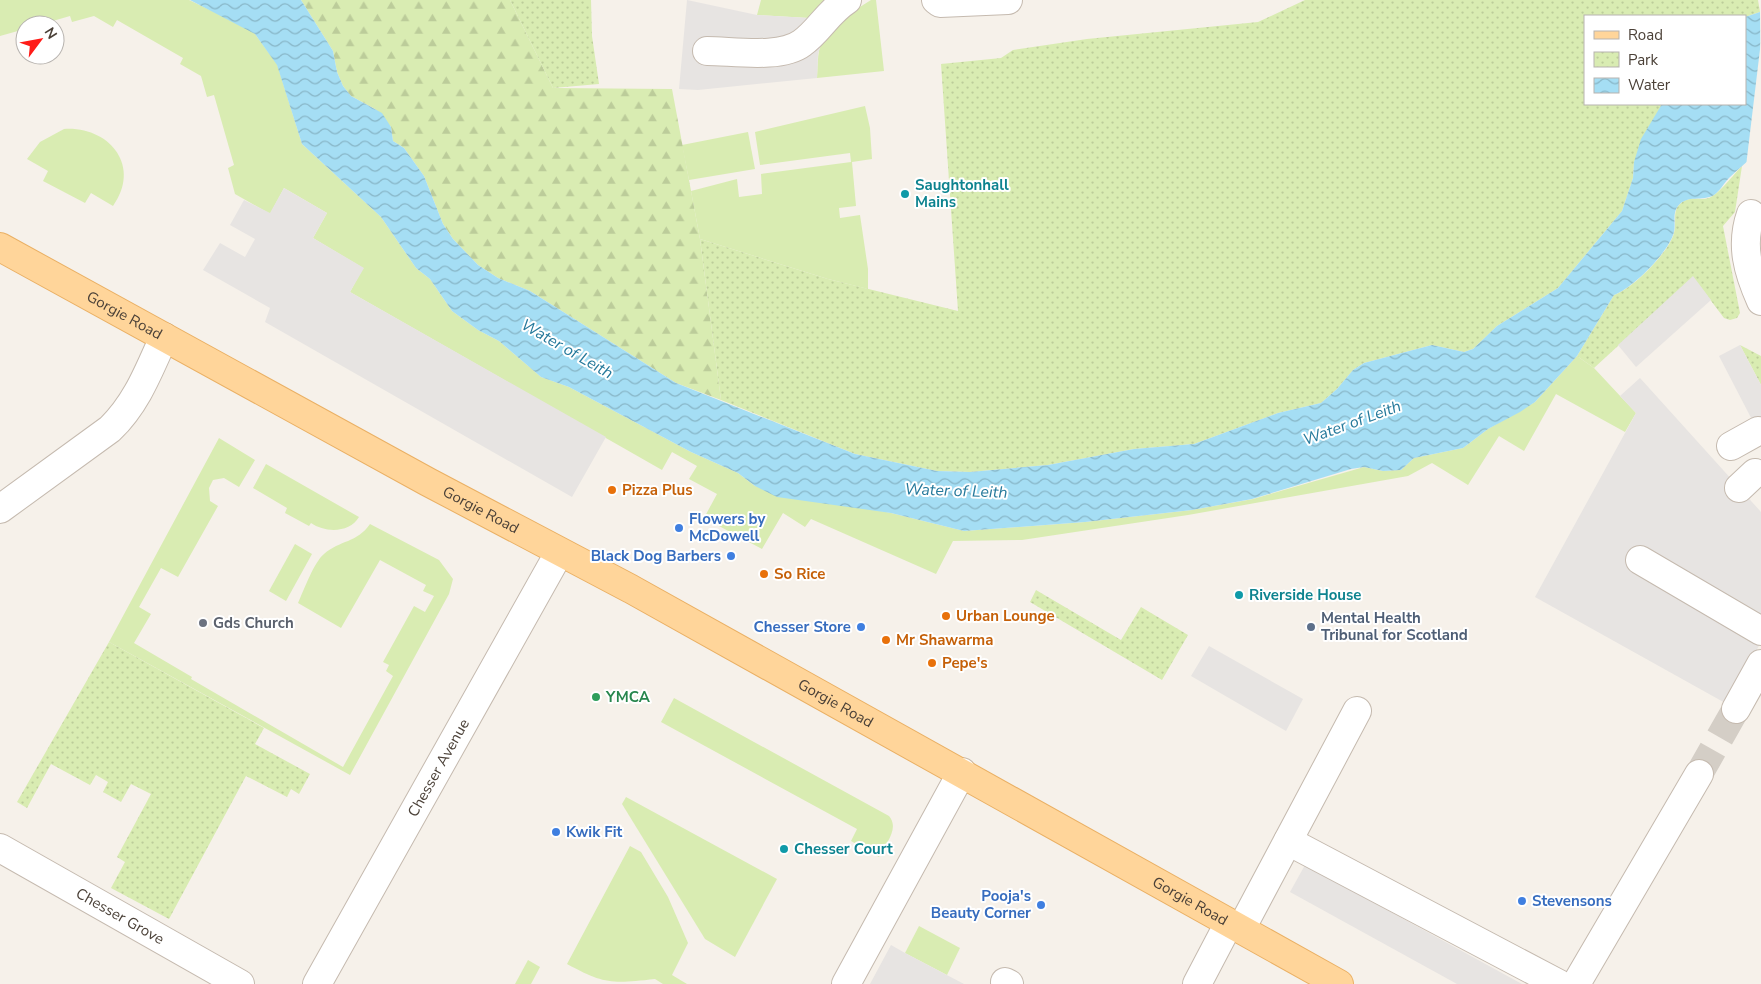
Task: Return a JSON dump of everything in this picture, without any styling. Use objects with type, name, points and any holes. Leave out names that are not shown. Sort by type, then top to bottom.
[{"type":"main road","name":"Gorgie Road","points":[[0,247],[559,552],[631,589],[1339,984]]},
{"type":"street","points":[[707,50],[781,52],[802,43],[833,9],[846,0]]},
{"type":"street","points":[[936,0],[940,3],[1008,0]]},
{"type":"street","points":[[1751,214],[1744,246],[1747,261],[1761,301]]},
{"type":"street","points":[[0,509],[110,429],[122,417],[139,392],[164,337]]},
{"type":"street","points":[[1731,446],[1758,432]]},
{"type":"street","name":"Chesser Avenue","points":[[317,984],[559,552]]},
{"type":"street","points":[[1640,560],[1761,631]]},
{"type":"street","points":[[1736,709],[1761,664]]},
{"type":"street","points":[[1197,984],[1288,841],[1357,711]]},
{"type":"street","points":[[846,984],[962,772]]},
{"type":"street","points":[[1576,984],[1699,774]]},
{"type":"street","points":[[1288,841],[1431,926],[1559,984]]},
{"type":"street","name":"Chesser Grove","points":[[0,848],[240,984]]},
{"type":"green space","points":[[0,0],[189,0],[244,26],[255,34],[277,64],[302,144],[381,217],[416,268],[430,279],[452,311],[478,330],[499,341],[541,377],[569,387],[691,452],[738,473],[755,486],[891,513],[964,531],[1085,522],[1192,510],[1253,499],[1364,467],[1383,471],[1401,470],[1414,458],[1463,448],[1488,429],[1535,402],[1577,356],[1594,368],[1636,413],[1625,432],[1556,394],[1524,451],[1499,436],[1468,485],[1432,463],[1408,476],[1188,515],[1022,540],[953,541],[936,574],[811,519],[805,527],[783,513],[762,549],[704,518],[717,494],[689,479],[697,466],[672,452],[662,470],[350,292],[363,268],[313,238],[327,213],[284,188],[270,214],[235,194],[228,168],[234,165],[214,95],[207,97],[201,76],[180,64],[183,58],[117,20],[113,27],[94,16],[72,22],[70,16],[65,17],[65,15],[15,15],[15,32],[0,36]]},
{"type":"green space","points":[[301,0],[510,0],[553,88],[672,89],[700,239],[721,400],[676,383],[530,291],[498,278],[478,265],[453,239],[443,224],[424,176],[404,148],[393,141],[391,127],[375,109],[351,96],[343,86],[337,72],[333,51]]},
{"type":"green space","points":[[510,0],[591,0],[592,36],[599,84],[553,88]]},
{"type":"green space","points":[[761,0],[825,0],[809,18],[757,15]]},
{"type":"green space","points":[[871,0],[876,0],[884,71],[817,78],[819,51],[824,36],[839,21]]},
{"type":"green space","points":[[1305,0],[1758,0],[1760,12],[1746,17],[1746,15],[1584,15],[1584,105],[1662,105],[1634,162],[1633,178],[1622,211],[1558,288],[1497,326],[1473,349],[1464,352],[1432,345],[1364,363],[1353,370],[1337,389],[1321,403],[1278,413],[1194,444],[1134,449],[1048,465],[970,472],[937,471],[855,454],[721,400],[700,239],[828,279],[958,311],[941,64],[1001,58],[1013,50],[1087,39],[1258,22]]},
{"type":"green space","points":[[865,106],[870,128],[872,159],[852,162],[856,206],[839,208],[840,218],[860,215],[868,269],[868,289],[828,279],[700,239],[691,191],[737,179],[739,197],[762,194],[761,174],[851,162],[850,153],[760,165],[755,132]]},
{"type":"green space","points":[[64,129],[80,130],[95,134],[107,141],[116,151],[122,163],[124,177],[121,191],[113,206],[91,193],[85,203],[43,181],[48,171],[27,159],[40,142]]},
{"type":"green space","points":[[748,132],[755,169],[689,180],[682,145]]},
{"type":"green space","points":[[1742,166],[1735,212],[1723,226],[1740,313],[1737,318],[1730,320],[1724,318],[1693,277],[1594,368],[1577,356],[1614,295],[1631,285],[1650,268],[1665,250],[1674,233],[1675,214],[1680,204],[1687,200],[1705,199],[1713,196]]},
{"type":"green space","points":[[1740,345],[1761,356],[1761,385]]},
{"type":"green space","points":[[219,438],[255,460],[239,487],[224,478],[213,480],[209,488],[210,501],[218,506],[178,577],[161,568],[139,607],[151,614],[134,643],[192,677],[191,679],[343,767],[393,676],[386,671],[389,665],[383,662],[414,606],[425,612],[434,596],[423,591],[426,585],[380,560],[341,628],[298,603],[317,563],[330,549],[360,535],[370,524],[439,560],[453,579],[449,594],[350,775],[109,642]]},
{"type":"green space","points":[[266,464],[359,517],[344,529],[330,530],[311,523],[309,526],[285,513],[287,508],[253,488]]},
{"type":"green space","points":[[295,544],[312,554],[286,601],[269,591]]},
{"type":"green space","points":[[1036,590],[1121,640],[1141,607],[1188,635],[1162,680],[1030,602]]},
{"type":"green space","points":[[109,642],[264,728],[255,744],[310,774],[299,794],[291,789],[287,797],[246,776],[169,919],[111,888],[125,862],[117,857],[151,794],[131,784],[121,802],[103,792],[108,782],[96,775],[90,785],[51,764],[27,808],[17,802]]},
{"type":"green space","points":[[674,698],[889,816],[893,826],[892,831],[879,857],[851,841],[857,829],[661,722]]},
{"type":"green space","points":[[626,797],[777,879],[735,957],[705,939],[622,804]]},
{"type":"green space","points":[[630,846],[641,852],[668,897],[688,943],[672,975],[687,984],[663,984],[655,979],[628,982],[608,981],[567,964]]},
{"type":"green space","points":[[919,926],[960,948],[947,975],[905,953]]},
{"type":"green space","points":[[528,960],[540,967],[531,984],[515,984]]},
{"type":"shaded area","points":[[687,0],[757,15],[809,18],[824,36],[818,54],[817,78],[698,90],[679,89]]},
{"type":"shaded area","points":[[284,188],[327,213],[313,238],[364,268],[350,292],[606,437],[572,497],[265,322],[270,308],[203,270],[220,243],[245,257],[255,239],[230,225],[244,200],[270,213]]},
{"type":"shaded area","points":[[1693,276],[1711,300],[1636,367],[1618,345]]},
{"type":"shaded area","points":[[1740,345],[1761,385],[1761,437],[1719,356]]},
{"type":"shaded area","points":[[1640,378],[1761,512],[1761,642],[1727,704],[1535,597],[1636,413],[1620,396]]},
{"type":"shaded area","points":[[1209,646],[1303,699],[1286,731],[1191,676]]},
{"type":"shaded area","points":[[1305,865],[1522,984],[1457,984],[1290,892]]},
{"type":"shaded area","points":[[891,945],[905,953],[964,984],[870,984]]},
{"type":"water","name":"Water of Leith","points":[[190,0],[301,0],[333,51],[337,72],[343,86],[351,96],[382,113],[391,127],[393,141],[404,148],[424,176],[443,224],[453,239],[478,265],[498,278],[530,291],[676,383],[855,454],[937,471],[970,472],[1048,465],[1134,449],[1194,444],[1278,413],[1321,403],[1337,389],[1353,370],[1364,363],[1432,345],[1464,352],[1473,349],[1497,326],[1558,288],[1622,211],[1633,178],[1634,162],[1641,139],[1661,105],[1746,105],[1746,17],[1760,12],[1761,150],[1733,174],[1714,195],[1686,200],[1678,206],[1675,215],[1674,232],[1665,249],[1640,277],[1614,295],[1577,356],[1535,402],[1488,429],[1463,448],[1414,458],[1401,470],[1383,471],[1364,467],[1351,469],[1252,499],[1192,510],[1085,522],[964,531],[891,513],[777,497],[755,486],[738,473],[691,452],[569,387],[541,377],[499,341],[478,330],[452,311],[430,279],[416,268],[381,217],[302,144],[277,65],[255,34]]},
{"type":"pier","points":[[1761,41],[1761,153],[1746,166]]},
{"type":"tunnel","points":[[1699,774],[1736,709]]},
{"type":"place","name":"Saughtonhall Mains","points":[[905,194]]},
{"type":"place","name":"Pizza Plus","points":[[612,490]]},
{"type":"place","name":"Flowers by McDowell","points":[[679,528]]},
{"type":"place","name":"Black Dog Barbers","points":[[731,556]]},
{"type":"place","name":"So Rice","points":[[764,574]]},
{"type":"place","name":"Riverside House","points":[[1239,595]]},
{"type":"place","name":"Urban Lounge","points":[[946,616]]},
{"type":"place","name":"Gds Church","points":[[203,623]]},
{"type":"place","name":"Chesser Store","points":[[861,627]]},
{"type":"place","name":"Mental Health Tribunal for Scotland","points":[[1311,627]]},
{"type":"place","name":"Mr Shawarma","points":[[886,640]]},
{"type":"place","name":"Pepe's","points":[[932,663]]},
{"type":"place","name":"YMCA","points":[[596,697]]},
{"type":"place","name":"Kwik Fit","points":[[556,832]]},
{"type":"place","name":"Chesser Court","points":[[784,849]]},
{"type":"place","name":"Stevensons","points":[[1522,901]]},
{"type":"place","name":"Pooja's Beauty Corner","points":[[1041,905]]}]
